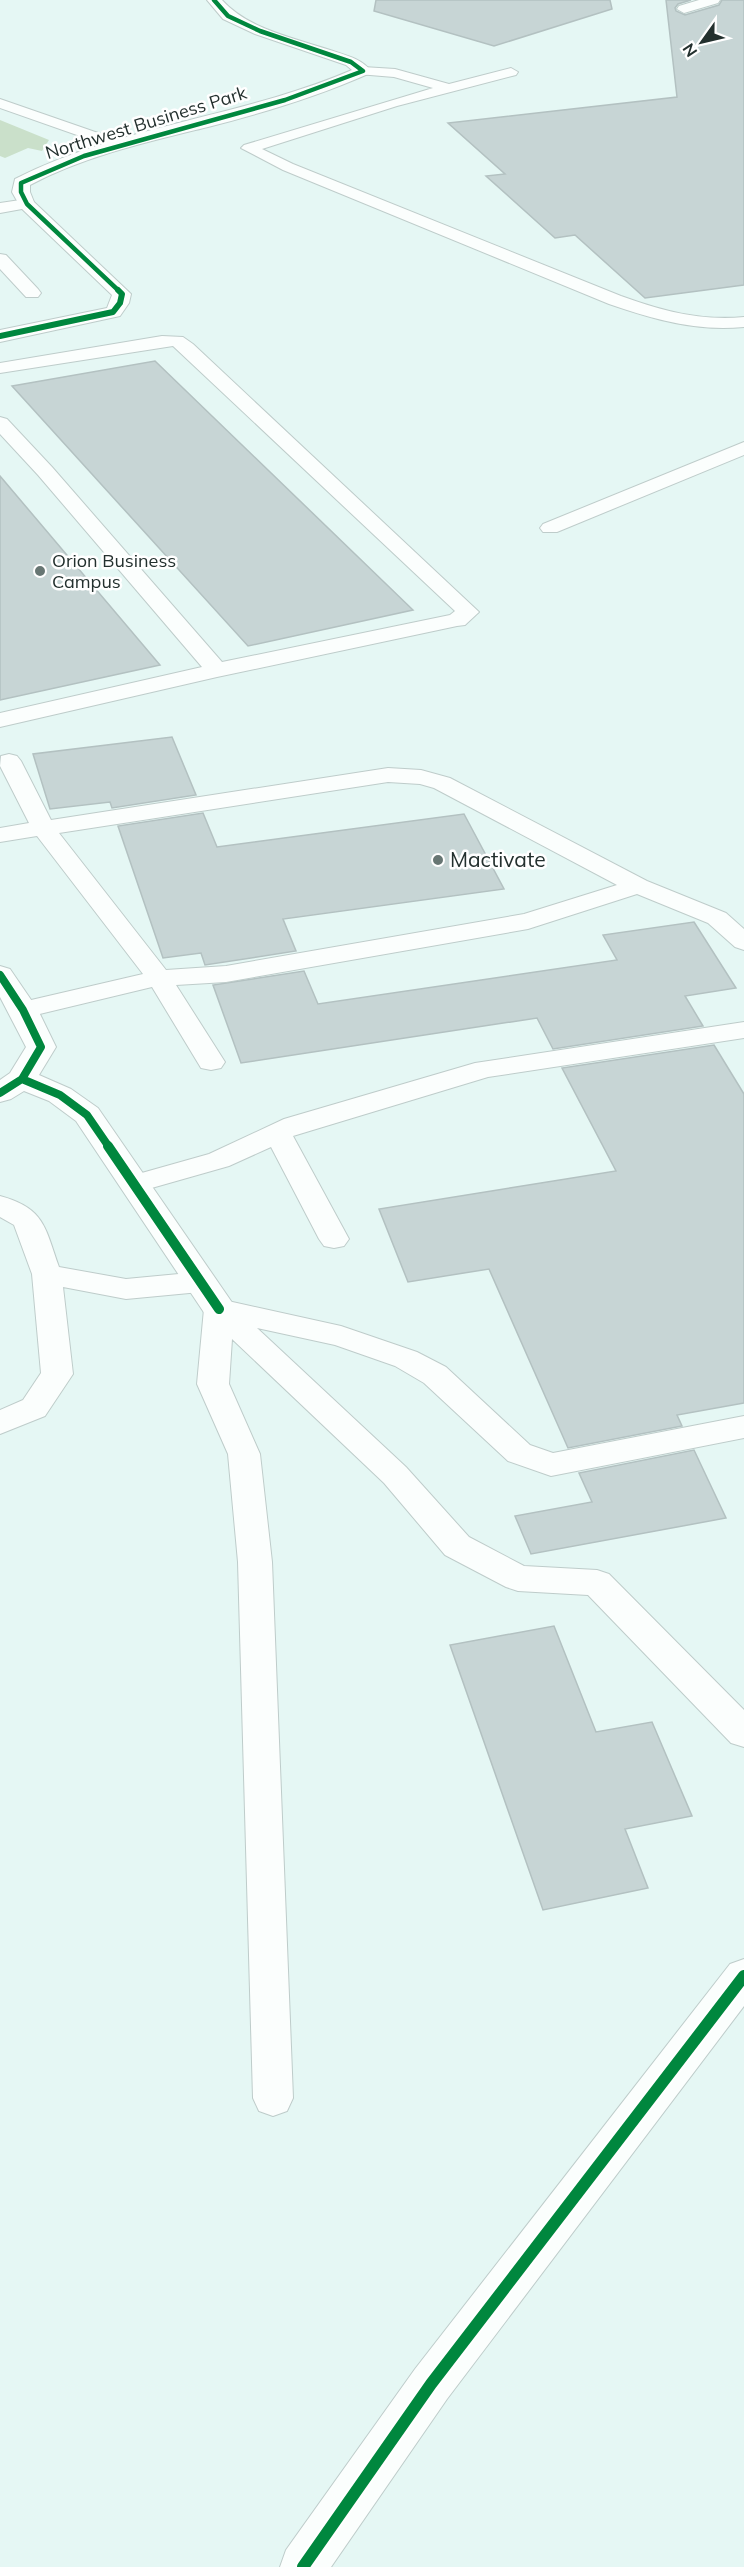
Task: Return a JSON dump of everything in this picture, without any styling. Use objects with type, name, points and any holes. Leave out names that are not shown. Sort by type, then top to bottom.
[{"type":"street","points":[[214,0],[228,16],[260,32],[351,62],[363,71]]},
{"type":"street","name":"Northwest Business Park","points":[[27,204],[21,192],[21,183],[46,170],[119,145],[252,109],[363,71]]},
{"type":"street","points":[[0,336],[113,312],[120,303],[122,294],[27,204]]},
{"type":"street","points":[[0,975],[23,1010],[41,1047],[11,1086],[60,1095],[87,1115],[209,1295]]},
{"type":"lane","points":[[684,9],[713,0]]},
{"type":"lane","points":[[363,71],[395,73],[449,88]]},
{"type":"lane","points":[[511,72],[392,103],[249,148],[288,167],[615,300],[663,316],[704,325],[742,325]]},
{"type":"lane","points":[[0,103],[119,145]]},
{"type":"lane","points":[[0,208],[27,204]]},
{"type":"lane","points":[[0,260],[32,293]]},
{"type":"lane","points":[[0,368],[162,341],[177,341],[468,612],[457,620],[217,670],[0,720]]},
{"type":"lane","points":[[0,423],[45,471],[217,670]]},
{"type":"lane","points":[[550,528],[744,448]]},
{"type":"lane","points":[[9,761],[43,828],[159,978],[211,1062]]},
{"type":"lane","points":[[0,835],[388,775],[421,777],[442,783],[638,886],[717,918],[744,942]]},
{"type":"lane","points":[[23,1010],[159,978],[226,974],[528,921],[638,886]]},
{"type":"lane","points":[[134,1184],[219,1160],[294,1125],[485,1068],[744,1030]]},
{"type":"lane","points":[[277,1132],[334,1239]]},
{"type":"lane","points":[[0,1205],[27,1220],[47,1274],[57,1374],[34,1408],[0,1423]]},
{"type":"lane","points":[[47,1274],[126,1289],[209,1295],[406,1359],[435,1375],[519,1453],[551,1466],[744,1427]]},
{"type":"lane","points":[[209,1295],[395,1474],[457,1546],[518,1578],[597,1583],[744,1733]]},
{"type":"lane","points":[[209,1295],[213,1384],[244,1454],[255,1562],[273,2098]]},
{"type":"lane","points":[[303,2567],[431,2384],[744,1976]]},
{"type":"green space","points":[[0,120],[49,140],[42,151],[28,148],[5,158],[0,156]]},
{"type":"building","points":[[376,0],[610,0],[612,9],[494,46],[374,11]]},
{"type":"building","points":[[666,0],[691,0],[678,4],[675,8],[676,11],[685,15],[719,5],[722,0],[744,0],[744,285],[645,298],[575,235],[555,238],[486,176],[505,174],[448,123],[677,97]]},
{"type":"building","points":[[155,361],[413,610],[248,646],[12,386]]},
{"type":"building","name":"Orion Business Campus","points":[[0,476],[160,665],[0,700]]},
{"type":"building","points":[[172,737],[196,795],[112,808],[110,802],[50,809],[33,754]]},
{"type":"building","points":[[203,813],[217,847],[464,814],[504,889],[283,919],[296,951],[205,965],[201,953],[163,958],[118,826]]},
{"type":"building","points":[[694,922],[736,988],[685,996],[703,1026],[553,1049],[537,1018],[241,1063],[213,985],[304,971],[318,1004],[617,960],[603,935]]},
{"type":"building","points":[[714,1045],[744,1094],[744,1403],[677,1415],[682,1426],[568,1448],[489,1269],[408,1282],[379,1209],[616,1171],[562,1068]]},
{"type":"building","points":[[694,1450],[726,1518],[531,1554],[515,1516],[592,1502],[579,1473]]},
{"type":"building","points":[[554,1626],[596,1732],[652,1722],[692,1816],[625,1829],[648,1888],[543,1910],[450,1645]]},
{"type":"cycle path","points":[[0,336],[113,312],[120,303],[122,294],[27,204],[21,192],[21,183],[84,156],[285,100],[363,71],[351,62],[260,31],[228,16],[214,0]]},
{"type":"cycle path","points":[[0,975],[23,1010],[41,1047],[22,1079],[0,1093]]},
{"type":"cycle path","points":[[22,1079],[60,1095],[87,1115],[219,1309]]},
{"type":"cycle path","points":[[303,2567],[431,2384],[744,1976]]},
{"type":"place","name":"Orion Business Campus","points":[[40,571]]},
{"type":"place","name":"Mactivate","points":[[438,860]]}]
